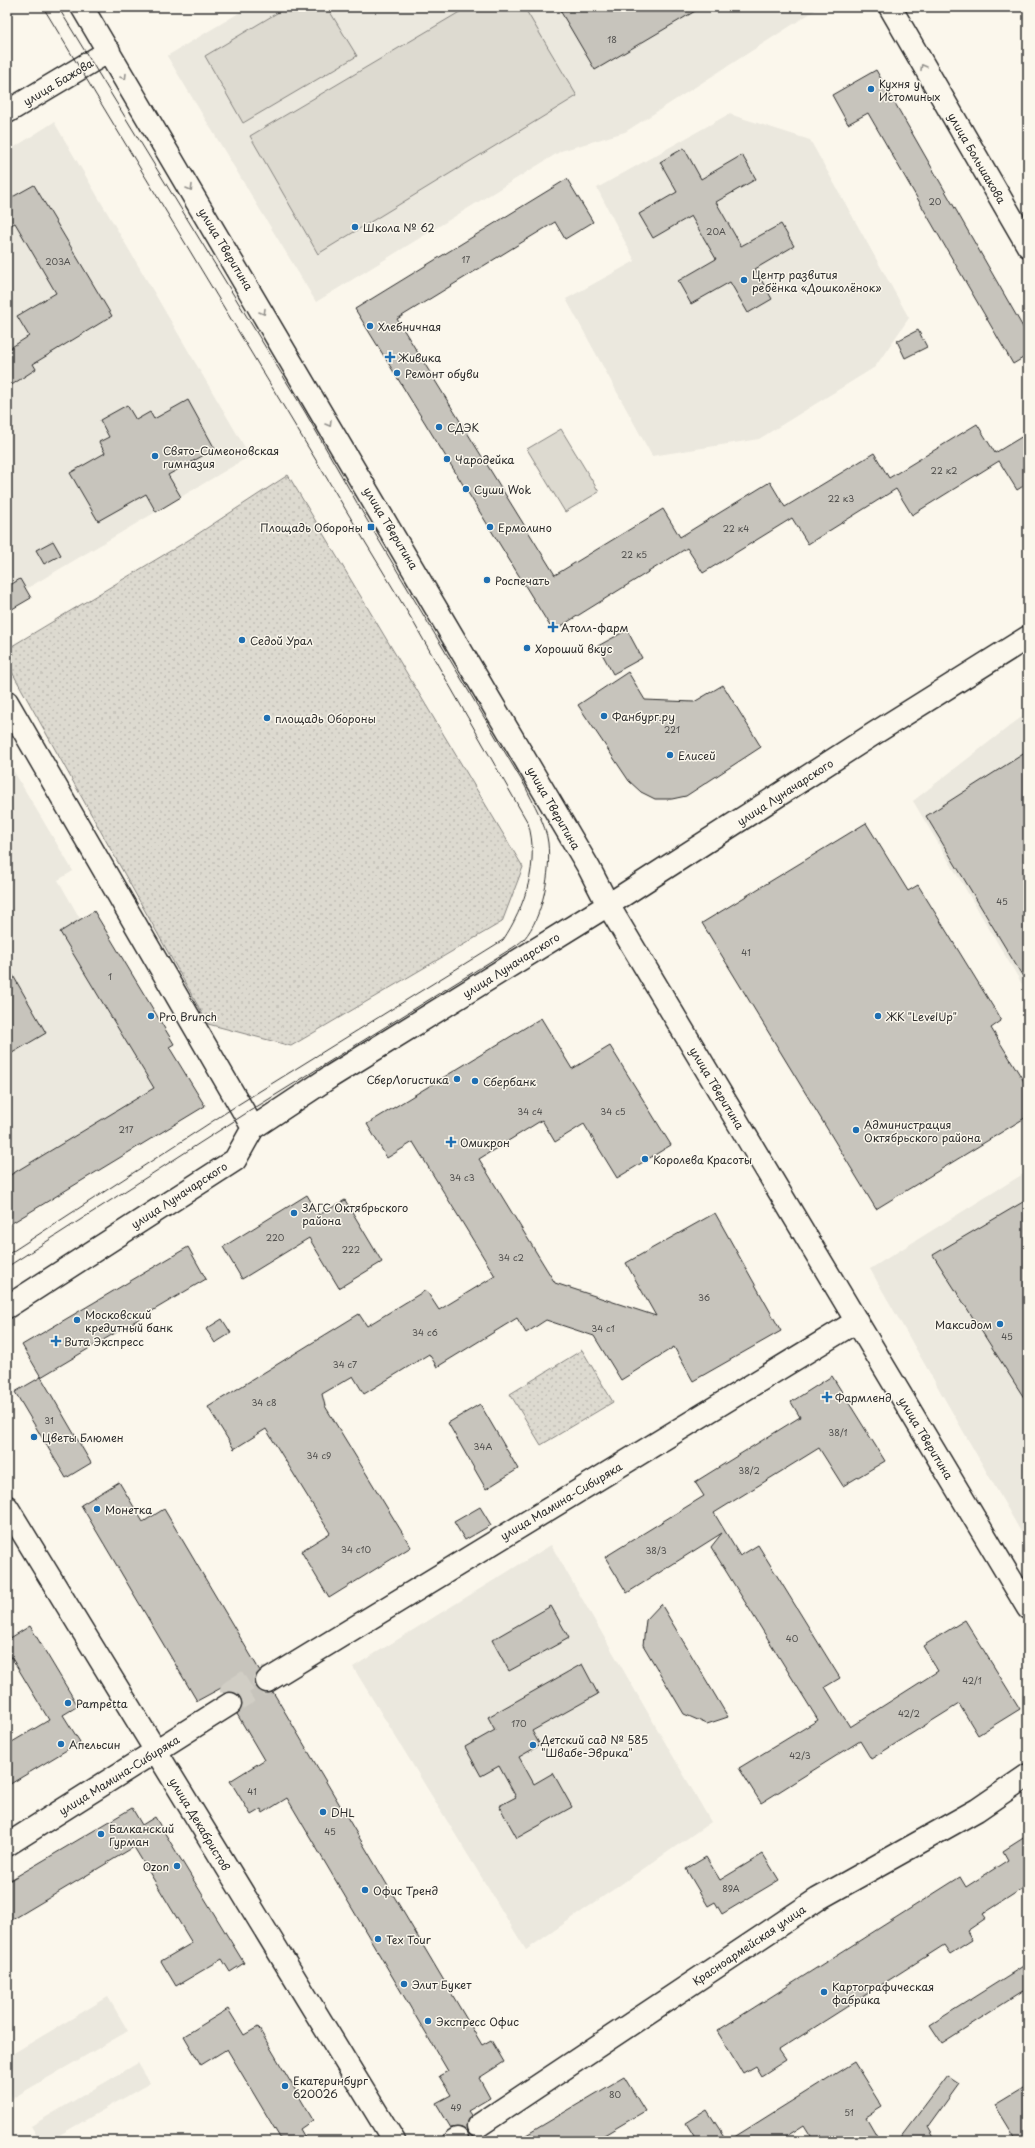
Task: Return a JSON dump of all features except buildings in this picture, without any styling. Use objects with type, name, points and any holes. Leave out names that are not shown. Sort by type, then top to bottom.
[{"type":"street","name":"улица Тверитина","points":[[82,7],[590,868],[608,905],[1028,1608]]},
{"type":"street","name":"улица Большакова","points":[[890,7],[1028,246]]},
{"type":"street","name":"улица Бажова","points":[[7,112],[109,51]]},
{"type":"street","name":"улица Луначарского","points":[[7,1307],[235,1160],[253,1128],[344,1069],[608,905],[875,733],[1028,637]]},
{"type":"street","points":[[7,702],[253,1128]]},
{"type":"street","name":"улица Мамина-Сибиряка","points":[[266,1681],[856,1321]]},
{"type":"street","name":"улица Декабристов","points":[[7,1507],[394,2141]]},
{"type":"street","name":"улица Мамина-Сибиряка","points":[[7,1845],[230,1704]]},
{"type":"street","name":"Красноармейская улица","points":[[478,2126],[818,1899],[977,1810],[1028,1775]]},
{"type":"shaded area","name":"Школа № 62","points":[[249,7],[820,7],[625,132],[561,151],[316,302],[167,56]]},
{"type":"shaded area","points":[[287,7],[327,7],[357,56],[243,123],[205,56]]},
{"type":"shaded area","points":[[468,7],[524,7],[577,96],[318,254],[250,136]]},
{"type":"shaded area","name":"Центр развития ребёнка «Дошколёнок»","points":[[729,114],[810,140],[909,318],[875,367],[759,439],[652,456],[566,299],[635,261],[597,188]]},
{"type":"shaded area","points":[[54,122],[250,456],[26,589],[31,598],[7,612],[7,152]]},
{"type":"shaded area","points":[[561,429],[599,492],[565,512],[527,449]]},
{"type":"shaded area","points":[[288,475],[523,867],[502,922],[291,1046],[208,1024],[7,663],[7,649],[187,541]]},
{"type":"shaded area","points":[[1028,712],[1028,994],[913,801]]},
{"type":"shaded area","points":[[7,760],[73,871],[58,880],[182,1097],[7,1200]]},
{"type":"shaded area","name":"Максидом","points":[[1028,1171],[1028,1544],[870,1269]]},
{"type":"shaded area","points":[[582,1350],[613,1402],[541,1445],[510,1394]]},
{"type":"shaded area","name":"Детский сад № 585 \"Швабе-Эврика\"","points":[[551,1545],[711,1822],[526,1950],[353,1667]]},
{"type":"shaded area","points":[[108,1997],[128,2031],[13,2098],[7,2087],[7,2057]]},
{"type":"shaded area","points":[[138,2063],[150,2083],[49,2141],[40,2141],[31,2126]]},
{"type":"tunnel","points":[[257,1675],[267,1681],[230,1704],[231,1691],[257,1675]]},
{"type":"tram line","points":[[7,1255],[239,1104],[503,940],[524,899],[531,868],[532,853],[528,823],[411,618],[43,7]]},
{"type":"tram line","points":[[7,1267],[245,1114],[519,943],[531,930],[541,906],[547,880],[549,854],[545,828],[525,786],[364,515],[305,412],[58,7]]},
{"type":"place","name":"Кухня у Истоминых","points":[[871,89]]},
{"type":"place","name":"Школа № 62","points":[[355,227]]},
{"type":"place","name":"Центр развития ребёнка «Дошколёнок»","points":[[744,280]]},
{"type":"place","name":"Хлебничная","points":[[370,326]]},
{"type":"place","name":"Живика","points":[[390,357]]},
{"type":"place","name":"Ремонт обуви","points":[[397,373]]},
{"type":"place","name":"СДЭК","points":[[439,427]]},
{"type":"place","name":"Свято-Симеоновская гимназия","points":[[155,456]]},
{"type":"place","name":"Чародейка","points":[[447,459]]},
{"type":"place","name":"Суши Wok","points":[[466,489]]},
{"type":"place","name":"Площадь Обороны","points":[[371,527]]},
{"type":"place","name":"Ермолино","points":[[490,527]]},
{"type":"place","name":"Роспечать","points":[[487,580]]},
{"type":"place","name":"Атолл-фарм","points":[[553,627]]},
{"type":"place","name":"Седой Урал","points":[[242,640]]},
{"type":"place","name":"Хороший вкус","points":[[527,648]]},
{"type":"place","name":"Фанбург.ру","points":[[604,716]]},
{"type":"place","name":"площадь Обороны","points":[[267,718]]},
{"type":"place","name":"Елисей","points":[[670,755]]},
{"type":"place","name":"Pro Brunch","points":[[151,1016]]},
{"type":"place","name":"ЖК \"LevelUp\"","points":[[878,1016]]},
{"type":"place","name":"СберЛогистика","points":[[457,1079]]},
{"type":"place","name":"Сбербанк","points":[[475,1081]]},
{"type":"place","name":"Администрация Октябрьского района","points":[[856,1130]]},
{"type":"place","name":"Омикрон","points":[[451,1142]]},
{"type":"place","name":"Королева Красоты","points":[[645,1159]]},
{"type":"place","name":"ЗАГС Октябрьского района","points":[[294,1213]]},
{"type":"place","name":"Московский кредитный банк","points":[[77,1320]]},
{"type":"place","name":"Максидом","points":[[1000,1324]]},
{"type":"place","name":"Вита Экспресс","points":[[56,1341]]},
{"type":"place","name":"Фармленд","points":[[827,1397]]},
{"type":"place","name":"Цветы Блюмен","points":[[34,1437]]},
{"type":"place","name":"Монетка","points":[[97,1509]]},
{"type":"place","name":"Pampetta","points":[[68,1703]]},
{"type":"place","name":"Апельсин","points":[[61,1744]]},
{"type":"place","name":"Детский сад № 585 \"Швабе-Эврика\"","points":[[533,1745]]},
{"type":"place","name":"DHL","points":[[323,1812]]},
{"type":"place","name":"Балканский Гурман","points":[[101,1834]]},
{"type":"place","name":"Ozon","points":[[177,1866]]},
{"type":"place","name":"Офис Тренд","points":[[365,1890]]},
{"type":"place","name":"Tex Tour","points":[[378,1939]]},
{"type":"place","name":"Элит Букет","points":[[404,1984]]},
{"type":"place","name":"Картографическая фабрика","points":[[824,1992]]},
{"type":"place","name":"Экспресс Офис","points":[[428,2021]]},
{"type":"place","name":"Екатеринбург 620026","points":[[285,2086]]}]
